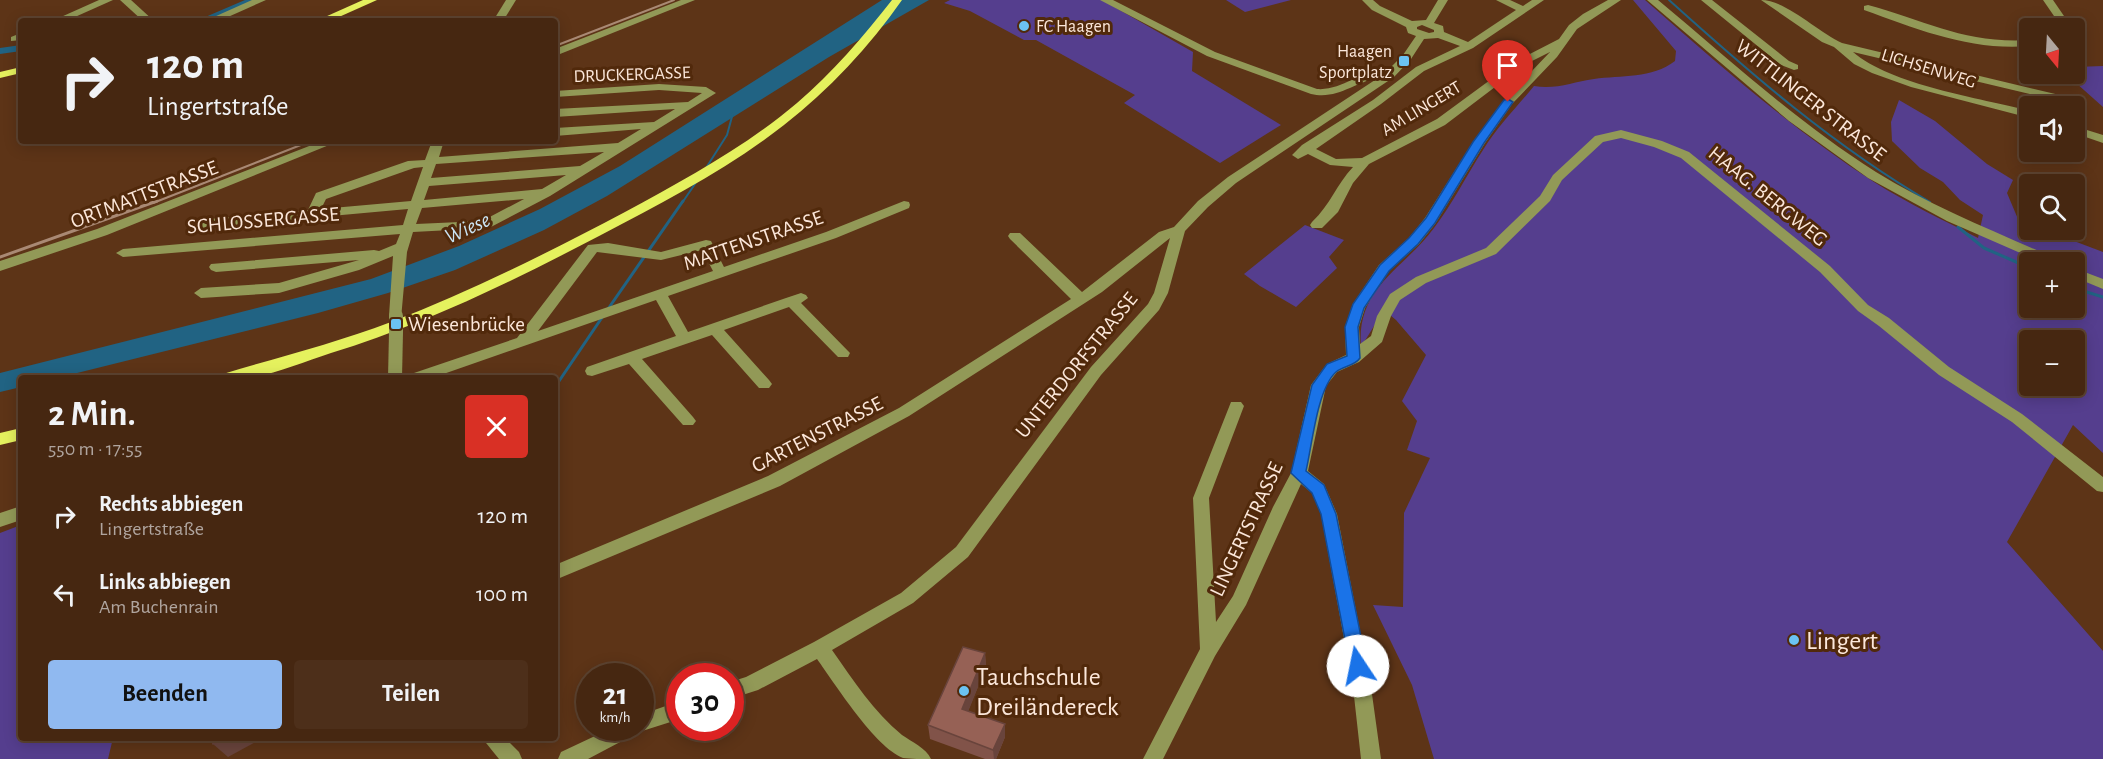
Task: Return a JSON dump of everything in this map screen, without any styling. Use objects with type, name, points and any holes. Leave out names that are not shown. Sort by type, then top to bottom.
[{"type":"main road","points":[[328,18],[372,0]]},
{"type":"main road","points":[[238,375],[360,338],[433,310],[515,274],[688,181],[746,146],[799,107],[852,57],[897,0]]},
{"type":"main road","points":[[0,75],[18,71]]},
{"type":"main road","points":[[0,439],[18,435]]},
{"type":"street","points":[[64,18],[108,0]]},
{"type":"street","points":[[125,0],[146,18]]},
{"type":"street","points":[[217,18],[261,0]]},
{"type":"street","points":[[500,18],[511,0]]},
{"type":"street","points":[[558,52],[690,0]]},
{"type":"street","points":[[1105,0],[1211,54],[1315,92],[1333,93],[1372,74],[1390,75]]},
{"type":"street","points":[[1367,0],[1376,8],[1411,25],[1429,22],[1439,28],[1438,34]]},
{"type":"street","points":[[1429,22],[1443,0]]},
{"type":"street","points":[[1501,0],[1524,10]]},
{"type":"street","points":[[1365,161],[1347,165],[1335,164],[1302,151],[1377,102],[1420,69],[1468,46],[1539,0]]},
{"type":"street","points":[[1354,358],[1352,327],[1358,307],[1384,268],[1414,241],[1430,221],[1479,142],[1508,102],[1553,55],[1562,40],[1587,16],[1616,0]]},
{"type":"street","name":"WITTLINGER STRASSE","points":[[1652,0],[1793,118],[1872,175],[1952,218],[2029,252]]},
{"type":"street","points":[[1706,0],[1785,63],[1794,67]]},
{"type":"street","name":"LICHSENWEG","points":[[1766,0],[1826,40],[1838,45],[1858,62],[1896,79],[2019,112]]},
{"type":"street","points":[[2049,0],[2059,18]]},
{"type":"street","points":[[1868,8],[1969,41],[2004,45],[2019,44]]},
{"type":"street","points":[[1411,25],[1412,31],[1421,36],[1438,34],[1468,46]]},
{"type":"street","name":"UNTERDORFSTRASSE","points":[[744,686],[820,648],[907,598],[962,552],[1096,371],[1154,307],[1161,293],[1179,230],[1203,204],[1232,180],[1390,75],[1407,57],[1421,36]]},
{"type":"street","name":"AM LINGERT","points":[[1317,225],[1333,209],[1347,180],[1365,161],[1441,122],[1520,63],[1562,40]]},
{"type":"street","points":[[1838,45],[2051,96]]},
{"type":"street","name":"DRUCKERGASSE","points":[[558,94],[659,87],[706,90],[710,93],[691,104]]},
{"type":"street","points":[[558,113],[691,104]]},
{"type":"street","points":[[198,224],[545,194],[691,104]]},
{"type":"street","points":[[558,132],[658,125]]},
{"type":"street","points":[[2085,133],[2103,139]]},
{"type":"street","name":"HAAG. BERGWEG","points":[[1395,297],[1421,280],[1491,251],[1545,198],[1557,178],[1599,139],[1621,134],[1685,155],[1825,269],[1863,308],[1884,322],[1944,371],[2017,418],[2103,486]]},
{"type":"street","name":"ORTMATTSTRASSE","points":[[0,266],[102,232],[325,144]]},
{"type":"street","points":[[392,375],[401,249],[410,229],[415,204],[437,144]]},
{"type":"street","points":[[312,213],[321,196],[412,164],[622,147]]},
{"type":"street","points":[[423,183],[583,170]]},
{"type":"street","name":"SCHLOSSERGASSE","points":[[123,253],[484,225],[545,194]]},
{"type":"street","name":"MATTENSTRASSE","points":[[425,375],[831,235],[904,205]]},
{"type":"street","name":"GARTENSTRASSE","points":[[558,572],[774,481],[904,412],[1098,289],[1164,235],[1179,230]]},
{"type":"street","points":[[1015,236],[1080,299]]},
{"type":"street","points":[[228,244],[201,293],[279,288],[354,267],[383,253]]},
{"type":"street","points":[[522,341],[593,248],[603,247],[645,255],[666,256],[706,244],[721,274]]},
{"type":"street","points":[[216,267],[383,253],[401,249]]},
{"type":"street","points":[[2085,277],[2103,284]]},
{"type":"street","points":[[660,294],[684,338]]},
{"type":"street","name":"LINGERTSTRASSE","points":[[1153,759],[1209,650],[1240,600],[1281,507],[1299,473],[1319,385],[1332,368],[1354,358],[1377,338],[1384,316],[1395,297]]},
{"type":"street","points":[[592,371],[796,300],[843,353]]},
{"type":"street","points":[[714,328],[764,384]]},
{"type":"street","points":[[632,358],[688,421]]},
{"type":"street","points":[[1209,650],[1201,498],[1236,406]]},
{"type":"street","points":[[1299,473],[1318,489],[1329,514],[1362,687],[1371,759]]},
{"type":"street","points":[[0,520],[18,514]]},
{"type":"street","points":[[820,648],[882,731],[900,747],[921,759]]},
{"type":"street","points":[[495,741],[512,759]]},
{"type":"street","points":[[568,759],[605,741]]},
{"type":"shaded area","points":[[950,0],[1102,0],[1193,52],[1192,71],[1281,125],[1220,163],[1124,103],[1135,95],[1036,40],[1024,40],[970,11],[944,3]]},
{"type":"shaded area","points":[[1226,0],[1291,0],[1245,12]]},
{"type":"shaded area","points":[[1633,0],[1645,0],[1785,118],[1844,162],[1912,204],[1978,238],[1983,215],[1960,200],[1943,182],[1920,168],[1892,141],[1891,122],[1899,100],[1935,121],[1987,164],[2013,180],[2007,193],[2019,219],[2019,240],[2071,240],[2103,252],[2103,453],[2073,425],[2007,542],[2103,651],[2103,759],[1434,759],[1412,685],[1373,605],[1403,607],[1404,513],[1430,458],[1407,450],[1417,421],[1402,401],[1426,355],[1396,320],[1384,310],[1361,347],[1361,326],[1366,309],[1384,280],[1434,228],[1489,142],[1534,86],[1557,86],[1594,79],[1646,74],[1675,61],[1676,51]]},
{"type":"shaded area","points":[[2103,66],[2103,107],[2077,84],[2085,84],[2085,67]]},
{"type":"shaded area","points":[[1305,225],[1344,240],[1329,257],[1337,268],[1296,307],[1244,274]]},
{"type":"shaded area","points":[[18,526],[18,741],[112,741],[108,759],[0,759],[0,533]]},
{"type":"water","points":[[882,0],[929,0],[829,57],[607,196],[544,230],[455,270],[388,293],[318,313],[69,375],[18,375],[18,388],[0,392],[0,373],[371,279],[459,246],[540,209],[620,166]]},
{"type":"building","name":"Tauchschule Dreiländereck","points":[[963,647],[985,653],[962,709],[1005,724],[993,750],[928,725]]},
{"type":"waterway","points":[[207,18],[252,0]]},
{"type":"waterway","points":[[1669,0],[1794,108],[1860,157],[1930,202]]},
{"type":"waterway","points":[[0,51],[18,48]]},
{"type":"waterway","points":[[706,168],[727,135],[733,113]]},
{"type":"waterway","points":[[682,203],[697,181]]},
{"type":"waterway","points":[[608,309],[683,201]]},
{"type":"waterway","points":[[1958,227],[1984,248],[2019,263]]},
{"type":"waterway","points":[[2085,291],[2103,297]]},
{"type":"waterway","points":[[558,383],[603,316]]},
{"type":"railway","points":[[558,45],[674,0]]},
{"type":"railway","points":[[153,203],[303,144]]},
{"type":"railway","points":[[0,257],[157,201]]},
{"type":"place","name":"FC Haagen","points":[[1024,26]]},
{"type":"place","name":"Haagen Sportplatz","points":[[1404,61]]},
{"type":"place","name":"Wiesenbrücke","points":[[396,324]]},
{"type":"place","name":"Lingert","points":[[1794,640]]},
{"type":"place","name":"Tauchschule Dreiländereck","points":[[964,691]]},
{"type":"route","points":[[1358,666],[1329,514],[1318,489],[1299,473],[1308,426],[1319,385],[1332,368],[1354,358],[1352,327],[1358,307],[1384,268],[1414,241],[1441,206],[1479,142],[1508,102]]},
{"type":"water label","name":"Wiese","points":[[467,227]]}]
